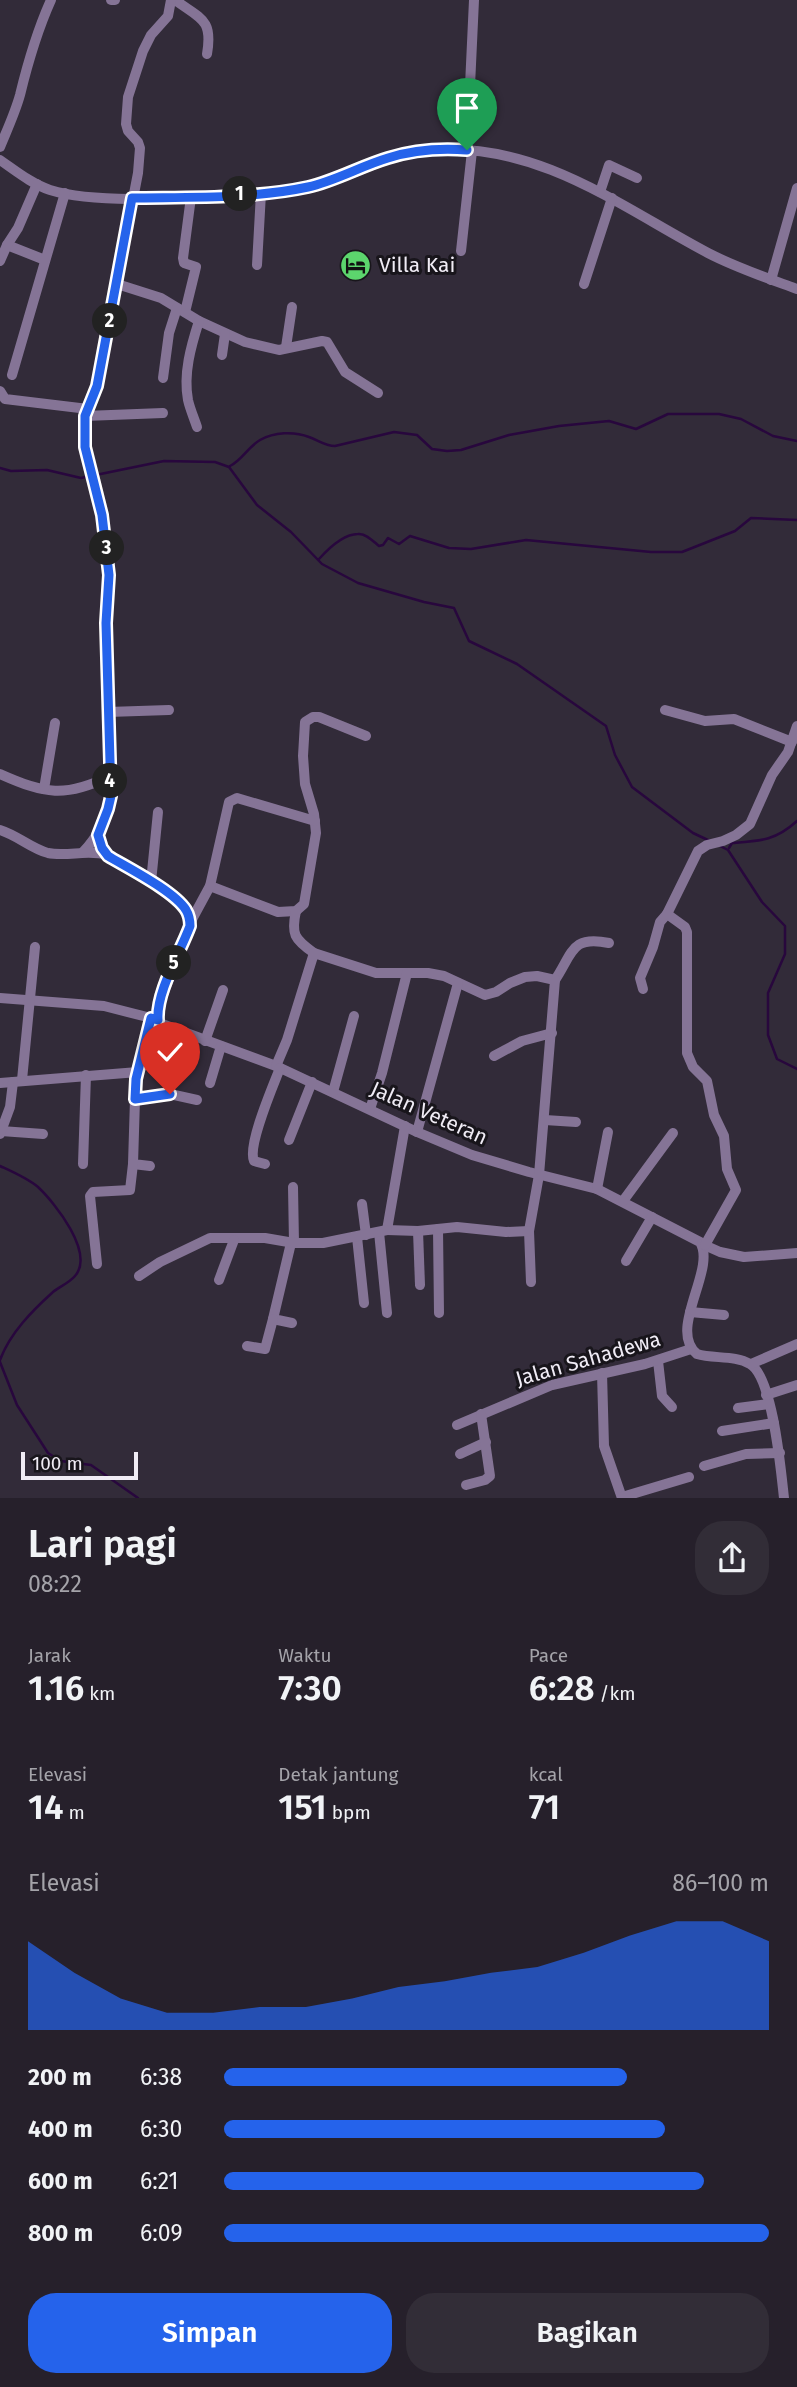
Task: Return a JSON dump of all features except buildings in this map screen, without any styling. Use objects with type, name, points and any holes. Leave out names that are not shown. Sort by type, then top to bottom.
[{"type":"street","points":[[0,147],[20,96],[23,76],[41,22],[51,0]]},
{"type":"street","points":[[83,852],[98,835],[111,796],[106,623],[109,575],[102,515],[85,440],[86,413],[97,386],[138,173],[140,148],[125,124],[128,97],[143,51],[151,35],[167,16],[173,0],[205,23],[209,29],[207,54]]},
{"type":"street","points":[[461,251],[470,150],[474,0]]},
{"type":"street","points":[[0,160],[37,184],[65,193],[132,198],[191,197],[309,187],[387,158],[436,149],[470,150],[521,159],[543,166],[612,198],[708,253],[797,289]]},
{"type":"street","points":[[600,192],[609,165],[637,178]]},
{"type":"street","points":[[0,261],[37,184]]},
{"type":"street","points":[[771,280],[797,188]]},
{"type":"street","points":[[12,375],[65,193]]},
{"type":"street","points":[[257,265],[261,193]]},
{"type":"street","points":[[163,379],[169,332],[181,310],[196,267],[184,263],[183,258],[191,197]]},
{"type":"street","points":[[584,284],[612,198]]},
{"type":"street","points":[[7,245],[45,260]]},
{"type":"street","points":[[117,284],[161,298],[199,321],[245,342],[279,350],[327,342],[345,372],[378,393]]},
{"type":"street","points":[[286,347],[292,307]]},
{"type":"street","points":[[197,427],[188,399],[188,384],[189,352],[199,321]]},
{"type":"street","points":[[222,355],[225,334]]},
{"type":"street","points":[[0,391],[5,398],[86,413],[163,414]]},
{"type":"street","points":[[108,712],[169,710]]},
{"type":"street","points":[[665,710],[705,721],[734,719],[792,742]]},
{"type":"street","points":[[210,886],[278,912],[296,911],[304,904],[316,833],[305,784],[305,723],[313,717],[319,717],[366,736]]},
{"type":"street","points":[[44,789],[55,723]]},
{"type":"street","points":[[643,989],[637,977],[653,947],[660,922],[667,914],[698,851],[706,845],[723,841],[741,832],[750,824],[772,775],[785,757],[797,726]]},
{"type":"street","points":[[0,774],[28,786],[57,791],[86,788],[110,776]]},
{"type":"street","points":[[97,1264],[90,1196],[93,1192],[130,1191],[138,1072],[163,991],[190,923],[210,886],[229,802],[237,798],[315,821]]},
{"type":"street","points":[[151,882],[158,812]]},
{"type":"street","points":[[0,830],[49,853],[83,852],[108,856]]},
{"type":"street","points":[[98,835],[108,856],[151,882],[184,907],[190,923]]},
{"type":"street","points":[[296,911],[293,927],[300,944],[314,953],[376,973],[428,972],[444,976],[485,995],[525,977],[537,976],[555,980]]},
{"type":"street","points":[[667,914],[685,927],[687,932],[687,1053],[693,1067],[707,1081],[714,1115],[724,1136],[727,1169],[736,1190],[703,1245],[688,1341],[697,1354],[751,1364],[797,1344]]},
{"type":"street","points":[[531,1282],[529,1231],[545,1119],[555,980],[577,946],[588,940],[609,943]]},
{"type":"street","points":[[35,947],[18,1081],[1,1132],[43,1134]]},
{"type":"street","points":[[265,1164],[254,1161],[252,1156],[314,953]]},
{"type":"street","points":[[370,1109],[382,1073],[407,973]]},
{"type":"street","points":[[417,1132],[458,983]]},
{"type":"street","points":[[205,1041],[223,990]]},
{"type":"street","name":"Jalan Veteran","points":[[0,998],[104,1006],[154,1019],[312,1082],[472,1155],[597,1189],[720,1252],[744,1257],[797,1254]]},
{"type":"street","points":[[333,1092],[354,1016]]},
{"type":"street","points":[[494,1056],[522,1041],[552,1033]]},
{"type":"street","points":[[211,1083],[221,1046]]},
{"type":"street","points":[[0,1083],[138,1072]]},
{"type":"street","points":[[82,1164],[86,1076]]},
{"type":"street","points":[[289,1140],[312,1082]]},
{"type":"street","points":[[135,1099],[170,1094],[197,1100]]},
{"type":"street","points":[[545,1119],[576,1122]]},
{"type":"street","points":[[387,1313],[383,1231],[405,1126]]},
{"type":"street","points":[[597,1189],[608,1132]]},
{"type":"street","points":[[623,1201],[673,1133]]},
{"type":"street","points":[[133,1164],[149,1166]]},
{"type":"street","points":[[247,1346],[265,1349],[292,1243],[293,1187]]},
{"type":"street","points":[[362,1204],[364,1303]]},
{"type":"street","points":[[626,1261],[652,1217]]},
{"type":"street","points":[[139,1276],[160,1262],[210,1238],[265,1238],[292,1243],[323,1243],[383,1231],[457,1227],[506,1232],[529,1231]]},
{"type":"street","points":[[438,1229],[439,1313]]},
{"type":"street","points":[[418,1231],[420,1286]]},
{"type":"street","points":[[219,1280],[234,1240]]},
{"type":"street","points":[[691,1312],[724,1315]]},
{"type":"street","points":[[273,1320],[292,1323]]},
{"type":"street","name":"Jalan Sahadewa","points":[[457,1425],[552,1385],[657,1361],[691,1349]]},
{"type":"street","points":[[657,1361],[662,1396],[672,1407]]},
{"type":"street","points":[[751,1364],[760,1376],[774,1423],[784,1498]]},
{"type":"street","points":[[602,1373],[604,1446],[622,1498],[689,1477]]},
{"type":"street","points":[[738,1408],[768,1400],[797,1385]]},
{"type":"street","points":[[466,1485],[490,1476],[481,1414]]},
{"type":"street","points":[[722,1431],[774,1423]]},
{"type":"street","points":[[460,1454],[486,1442]]},
{"type":"street","points":[[704,1466],[741,1455],[779,1453]]},
{"type":"waterway","points":[[230,466],[260,440],[278,434],[303,435],[335,446],[394,432],[417,435],[432,449],[447,451],[461,450],[509,435],[559,426],[609,421],[636,429],[668,414],[719,414],[741,419],[773,436],[797,441]]},
{"type":"waterway","points":[[0,468],[11,471],[47,470],[81,478],[164,461],[215,462],[229,467],[257,505],[291,532],[322,564],[358,583],[454,608],[469,641],[517,664],[606,726],[615,755],[632,787],[693,833],[710,841]]},
{"type":"waterway","points":[[319,559],[342,539],[358,534],[367,536],[379,546],[388,538],[399,544],[410,536],[449,548],[471,549],[526,540],[651,552],[682,552],[735,531],[751,518],[797,520]]},
{"type":"waterway","points":[[729,848],[732,843],[759,840],[782,833],[797,821]]},
{"type":"waterway","points":[[720,846],[728,850],[762,902],[785,926],[785,954],[768,993],[768,1035],[777,1059],[797,1069]]},
{"type":"waterway","points":[[0,1166],[20,1175],[45,1194],[70,1229],[80,1255],[80,1266],[75,1276],[53,1292],[30,1315],[16,1332],[0,1360]]},
{"type":"waterway","points":[[0,1362],[17,1405],[48,1453],[61,1461],[91,1465],[138,1498]]},
{"type":"place","name":"Villa Kai","points":[[356,265]]},
{"type":"route","points":[[170,1094],[135,1099],[136,1083],[151,1018],[158,1020],[157,1013],[163,991],[190,926],[189,917],[184,907],[162,889],[108,856],[98,835],[111,796],[106,623],[109,575],[102,515],[85,447],[85,416],[97,386],[132,198],[261,193],[309,187],[387,158],[436,149],[467,150]]}]
